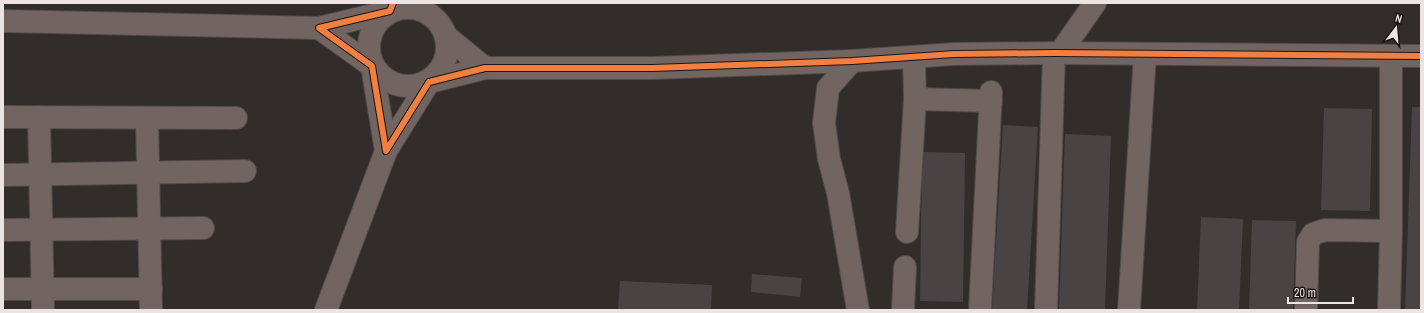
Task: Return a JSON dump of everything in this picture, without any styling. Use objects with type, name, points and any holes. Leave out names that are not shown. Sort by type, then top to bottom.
[{"type":"street","points":[[1046,310],[1057,53],[1095,3]]},
{"type":"street","points":[[386,151],[369,53],[369,41],[373,29],[391,7]]},
{"type":"street","points":[[3,21],[319,28],[391,7],[416,9],[427,8],[446,36],[485,68]]},
{"type":"street","points":[[319,28],[372,66],[380,75],[390,82],[402,86],[415,86],[485,68],[653,68],[852,61],[954,54],[1057,53],[1391,57],[1421,56]]},
{"type":"street","points":[[326,310],[386,151],[429,82],[438,73],[445,61],[447,48],[446,36]]},
{"type":"street","points":[[1130,310],[1145,54]]},
{"type":"street","points":[[907,232],[915,100],[914,57]]},
{"type":"street","points":[[1389,310],[1391,231],[1391,57]]},
{"type":"street","points":[[852,61],[828,88],[824,123],[829,159],[838,193],[858,310]]},
{"type":"street","points":[[915,100],[991,97],[980,310]]},
{"type":"street","points":[[3,117],[236,118]]},
{"type":"street","points":[[39,117],[42,300]]},
{"type":"street","points":[[3,289],[42,300],[151,299],[147,118]]},
{"type":"street","points":[[3,175],[245,171]]},
{"type":"street","points":[[3,230],[202,228]]},
{"type":"street","points":[[1306,310],[1308,242],[1314,234],[1325,230],[1391,231]]},
{"type":"street","points":[[904,310],[905,267]]},
{"type":"building","points":[[1412,107],[1421,107],[1421,310],[1405,310]]},
{"type":"building","points":[[1324,108],[1372,109],[1370,211],[1321,210]]},
{"type":"building","points":[[1003,125],[1038,127],[1027,310],[992,310]]},
{"type":"building","points":[[1065,134],[1111,136],[1105,310],[1059,310]]},
{"type":"building","points":[[922,152],[965,153],[963,302],[920,301]]},
{"type":"building","points":[[1201,217],[1243,219],[1239,310],[1197,310]]},
{"type":"building","points":[[1252,220],[1296,221],[1293,310],[1249,310]]},
{"type":"building","points":[[752,274],[802,278],[800,297],[751,292]]},
{"type":"building","points":[[620,281],[712,285],[711,310],[618,310]]},
{"type":"cycle path","points":[[393,3],[390,11],[319,28],[372,66],[386,151],[429,82],[485,68],[653,68],[852,61],[954,54],[1054,53],[1421,56]]}]
